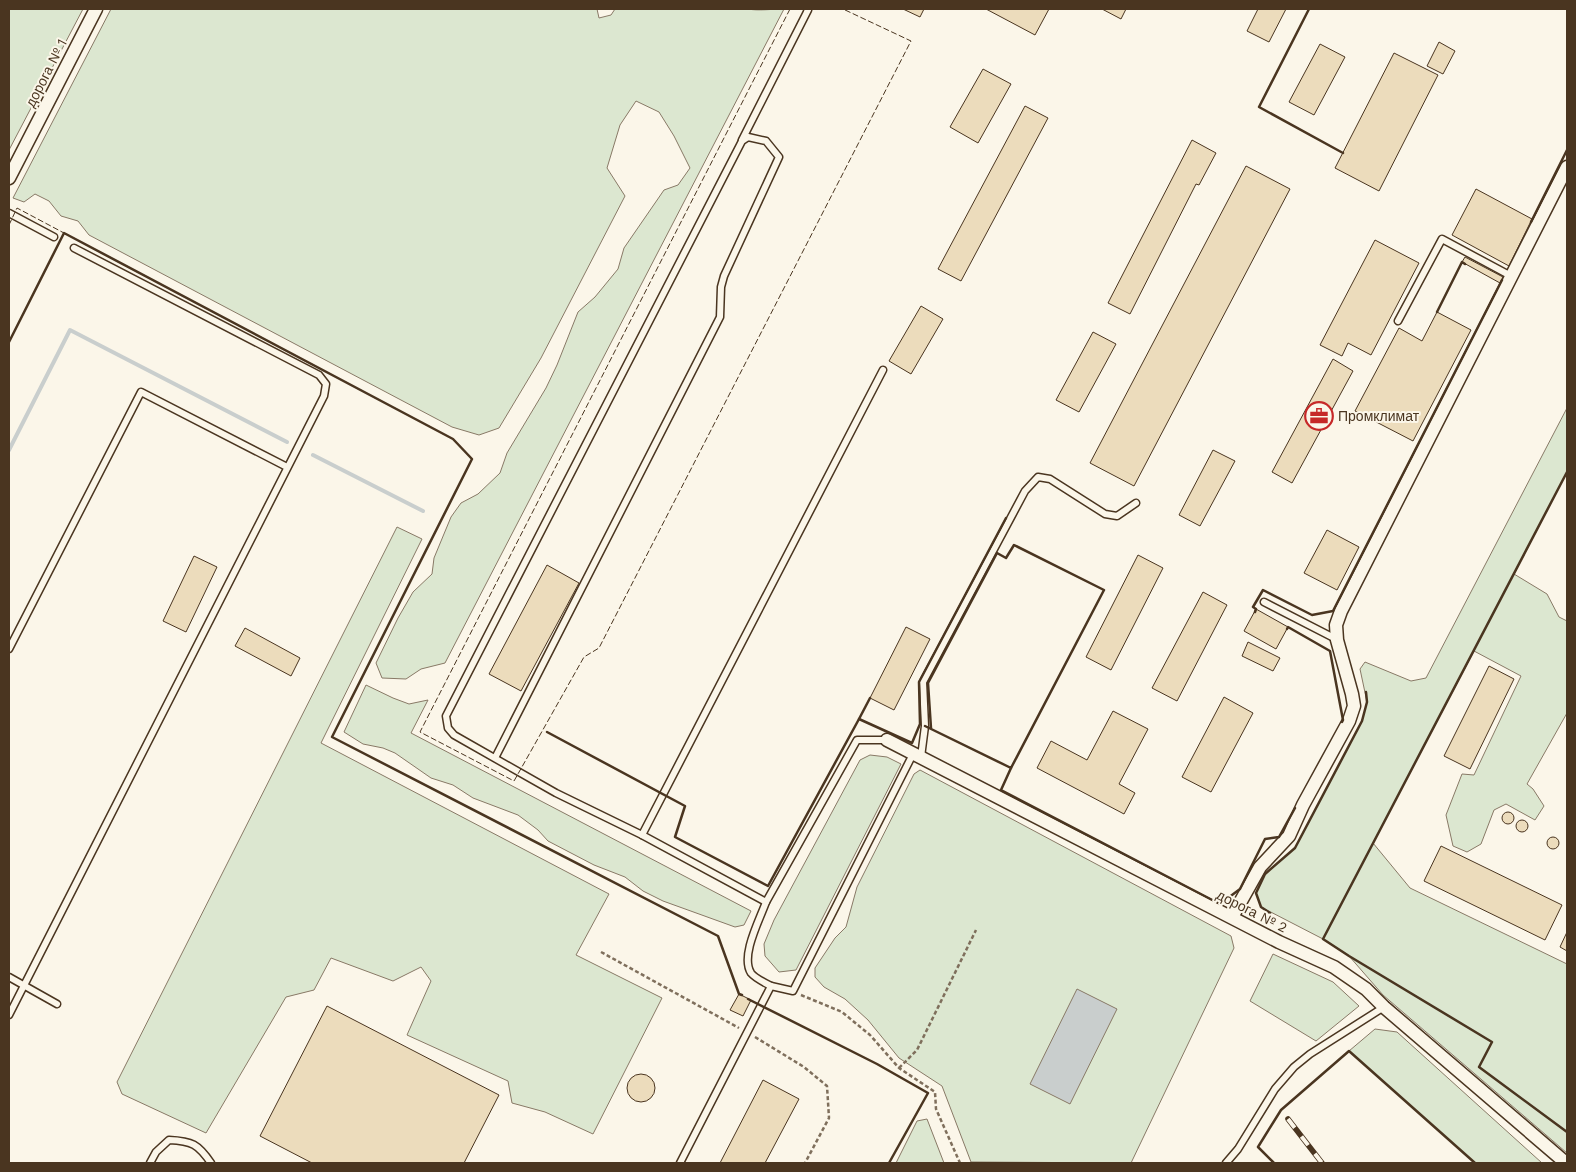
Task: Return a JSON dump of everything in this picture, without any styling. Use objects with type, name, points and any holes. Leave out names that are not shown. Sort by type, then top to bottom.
[{"type":"street","name":"дорога № 1","points":[[9,178],[96,9]]},
{"type":"street","points":[[1232,917],[1260,867],[1289,836],[1303,804],[1349,721],[1354,706],[1337,640],[1336,625],[1341,611],[1567,167]]},
{"type":"street","name":"дорога № 2","points":[[887,740],[1279,942],[1334,967],[1366,989],[1384,1007],[1566,1163]]},
{"type":"lane","points":[[766,902],[642,835],[556,793],[454,735],[448,728],[446,716],[779,70],[807,9]]},
{"type":"lane","points":[[495,758],[720,317],[721,287],[724,276],[779,157],[766,141],[748,137],[742,141]]},
{"type":"lane","points":[[9,212],[54,237]]},
{"type":"lane","points":[[1398,321],[1442,238],[1511,276]]},
{"type":"lane","points":[[9,1015],[324,396],[326,384],[318,375],[74,248]]},
{"type":"lane","points":[[642,835],[884,370]]},
{"type":"lane","points":[[9,650],[141,392],[287,468]]},
{"type":"lane","points":[[887,740],[857,740],[766,902],[750,945],[748,962],[752,973],[771,986],[793,991],[917,756],[925,726],[923,682],[1025,491],[1038,477],[1050,479],[1105,514],[1118,516],[1136,503]]},
{"type":"lane","points":[[1264,602],[1337,640]]},
{"type":"lane","points":[[9,977],[57,1004]]},
{"type":"lane","points":[[680,1163],[771,986]]},
{"type":"lane","points":[[1226,1163],[1238,1149],[1275,1089],[1294,1067],[1310,1054],[1384,1007]]},
{"type":"lane","points":[[150,1163],[156,1152],[169,1140],[187,1141],[203,1150],[211,1163]]},
{"type":"path","points":[[899,1068],[917,1050],[976,930]]},
{"type":"path","points":[[793,991],[842,1012],[870,1034],[899,1068],[935,1092],[936,1108],[960,1163]]},
{"type":"green space","points":[[9,9],[83,9],[9,150]]},
{"type":"green space","points":[[111,9],[597,9],[599,18],[611,15],[615,9],[784,9],[445,663],[421,669],[406,679],[382,678],[376,663],[413,592],[432,574],[434,558],[451,517],[461,503],[478,494],[500,473],[507,453],[546,388],[578,312],[595,297],[618,269],[624,248],[664,190],[678,185],[690,168],[674,136],[659,112],[636,101],[620,125],[607,168],[625,196],[541,358],[499,428],[479,435],[452,427],[89,235],[78,221],[61,216],[49,201],[35,194],[24,202],[13,198]]},
{"type":"green space","points":[[1567,408],[1567,472],[1514,574],[1547,594],[1559,617],[1567,621],[1567,713],[1527,784],[1533,789],[1544,806],[1535,820],[1506,804],[1494,810],[1481,844],[1467,852],[1453,846],[1446,815],[1462,774],[1474,775],[1521,676],[1474,651],[1373,843],[1410,888],[1567,964],[1567,1153],[1383,995],[1349,956],[1323,939],[1261,907],[1256,893],[1265,874],[1295,848],[1362,721],[1367,702],[1360,669],[1365,662],[1411,681],[1426,678]]},
{"type":"green space","points":[[397,527],[422,539],[321,743],[609,894],[576,955],[662,998],[593,1134],[545,1112],[512,1103],[508,1081],[407,1035],[431,981],[421,967],[393,981],[331,958],[314,990],[286,997],[206,1133],[122,1094],[117,1082]]},
{"type":"green space","points":[[366,685],[409,704],[428,700],[411,733],[751,911],[744,925],[735,927],[663,901],[643,891],[625,877],[594,865],[548,841],[538,830],[518,815],[473,798],[453,785],[431,778],[395,753],[383,748],[363,744],[344,732]]},
{"type":"green space","points":[[870,755],[887,757],[901,764],[796,970],[779,972],[765,956],[764,944],[774,920],[860,760]]},
{"type":"green space","points":[[920,770],[1231,936],[1234,948],[1131,1163],[971,1162],[942,1086],[899,1058],[868,1020],[845,999],[824,987],[815,977],[815,968],[835,938],[846,927],[857,887],[914,774]]},
{"type":"green space","points":[[1273,954],[1333,982],[1359,1006],[1316,1041],[1250,1001]]},
{"type":"green space","points":[[1375,1029],[1397,1032],[1542,1163],[1475,1163],[1349,1051]]},
{"type":"green space","points":[[927,1119],[944,1163],[896,1163],[917,1121]]},
{"type":"shaded area","points":[[1077,989],[1117,1009],[1070,1104],[1030,1084]]},
{"type":"building","points":[[903,9],[924,9],[920,17]]},
{"type":"building","points":[[986,9],[1049,9],[1035,35]]},
{"type":"building","points":[[1102,9],[1126,9],[1121,19]]},
{"type":"building","points":[[1258,9],[1286,9],[1269,42],[1247,31]]},
{"type":"building","points":[[1439,42],[1455,51],[1443,74],[1427,66]]},
{"type":"building","points":[[1320,44],[1345,57],[1314,115],[1289,102]]},
{"type":"building","points":[[1394,53],[1438,75],[1379,191],[1335,168]]},
{"type":"building","points":[[983,69],[1011,84],[978,143],[950,127]]},
{"type":"building","points":[[1025,106],[1048,118],[961,281],[938,269]]},
{"type":"building","points":[[1192,140],[1216,153],[1199,185],[1196,184],[1130,314],[1108,303]]},
{"type":"building","points":[[1246,166],[1290,189],[1134,486],[1090,463]]},
{"type":"building","points":[[1476,189],[1532,219],[1509,266],[1452,235]]},
{"type":"building","points":[[1375,240],[1419,263],[1371,355],[1348,343],[1342,356],[1320,345]]},
{"type":"building","points":[[1465,257],[1503,277],[1500,283],[1462,262]]},
{"type":"building","points":[[921,306],[943,319],[911,374],[889,361]]},
{"type":"building","points":[[1437,312],[1471,330],[1413,441],[1355,411],[1399,328],[1422,341]]},
{"type":"building","points":[[1093,332],[1116,344],[1079,412],[1056,400]]},
{"type":"building","points":[[1333,359],[1353,371],[1292,483],[1272,472]]},
{"type":"building","points":[[1213,450],[1235,461],[1200,526],[1179,515]]},
{"type":"building","points":[[1327,530],[1359,547],[1337,590],[1304,573]]},
{"type":"building","points":[[1138,555],[1163,568],[1111,670],[1086,657]]},
{"type":"building","points":[[194,556],[217,567],[186,632],[163,621]]},
{"type":"building","points":[[547,565],[579,583],[521,691],[489,674]]},
{"type":"building","points":[[1203,592],[1227,605],[1177,701],[1152,688]]},
{"type":"building","points":[[1256,609],[1288,627],[1276,649],[1244,631]]},
{"type":"building","points":[[906,627],[930,639],[894,710],[870,698]]},
{"type":"building","points":[[245,628],[300,658],[291,676],[235,646]]},
{"type":"building","points":[[1248,642],[1280,658],[1273,671],[1242,656]]},
{"type":"building","points":[[1489,666],[1514,679],[1470,769],[1444,756]]},
{"type":"building","points":[[1224,697],[1253,713],[1211,792],[1182,777]]},
{"type":"building","points":[[1113,711],[1148,729],[1119,784],[1135,793],[1124,814],[1037,768],[1051,741],[1087,760]]},
{"type":"building","points":[[1510,812],[1513,813],[1513,823],[1506,824],[1503,823],[1502,816],[1503,813]]},
{"type":"building","points":[[1524,820],[1527,821],[1527,831],[1520,832],[1517,831],[1516,824],[1517,821]]},
{"type":"building","points":[[1555,837],[1558,838],[1558,848],[1551,849],[1548,848],[1547,841],[1548,838]]},
{"type":"building","points":[[1441,846],[1562,905],[1545,940],[1424,881]]},
{"type":"building","points":[[1567,932],[1567,951],[1560,947]]},
{"type":"building","points":[[739,994],[751,1000],[743,1016],[730,1010]]},
{"type":"building","points":[[327,1006],[499,1095],[464,1163],[312,1163],[260,1136]]},
{"type":"building","points":[[641,1074],[651,1078],[655,1088],[651,1098],[641,1102],[631,1098],[627,1088],[631,1078]]},
{"type":"building","points":[[763,1080],[799,1099],[765,1163],[720,1163]]},
{"type":"waterway","points":[[9,450],[70,330],[287,442]]},
{"type":"waterway","points":[[313,455],[423,511]]},
{"type":"railway","points":[[1288,1119],[1322,1163]]},
{"type":"fence","points":[[790,9],[420,732],[514,781],[584,657],[599,648],[911,41],[843,9]]},
{"type":"fence","points":[[9,225],[17,208],[64,233]]},
{"type":"wall","points":[[1309,9],[1259,107],[1343,153]]},
{"type":"wall","points":[[1531,222],[1567,150]]},
{"type":"wall","points":[[9,342],[64,233],[453,439],[472,459],[332,737],[718,936],[739,994],[742,995]]},
{"type":"wall","points":[[1437,312],[1462,262],[1465,264]]},
{"type":"wall","points":[[1255,612],[1256,609],[1253,607],[1263,590],[1312,615],[1333,611],[1502,280]]},
{"type":"wall","points":[[1567,472],[1323,939],[1492,1042],[1479,1067],[1567,1132]]},
{"type":"wall","points":[[547,732],[685,806],[675,837],[768,886],[859,719],[912,743],[920,724],[919,682],[1006,518]]},
{"type":"wall","points":[[925,726],[1011,768],[1104,590],[1014,545],[1006,558],[997,553],[928,683],[931,728]]},
{"type":"wall","points":[[1287,629],[1288,627],[1330,651],[1342,722]]},
{"type":"wall","points":[[1270,913],[1261,907],[1256,893],[1265,874],[1295,848],[1362,721],[1367,702],[1366,692]]},
{"type":"wall","points":[[859,719],[870,698]]},
{"type":"wall","points":[[1011,768],[1001,790],[1220,904],[1240,889],[1265,839],[1279,837],[1295,808]]},
{"type":"wall","points":[[748,999],[877,1064],[928,1093],[889,1163]]},
{"type":"wall","points":[[1274,1163],[1258,1147],[1281,1110],[1349,1051],[1475,1163]]},
{"type":"place","name":"Промклимат","points":[[1319,416]]}]
